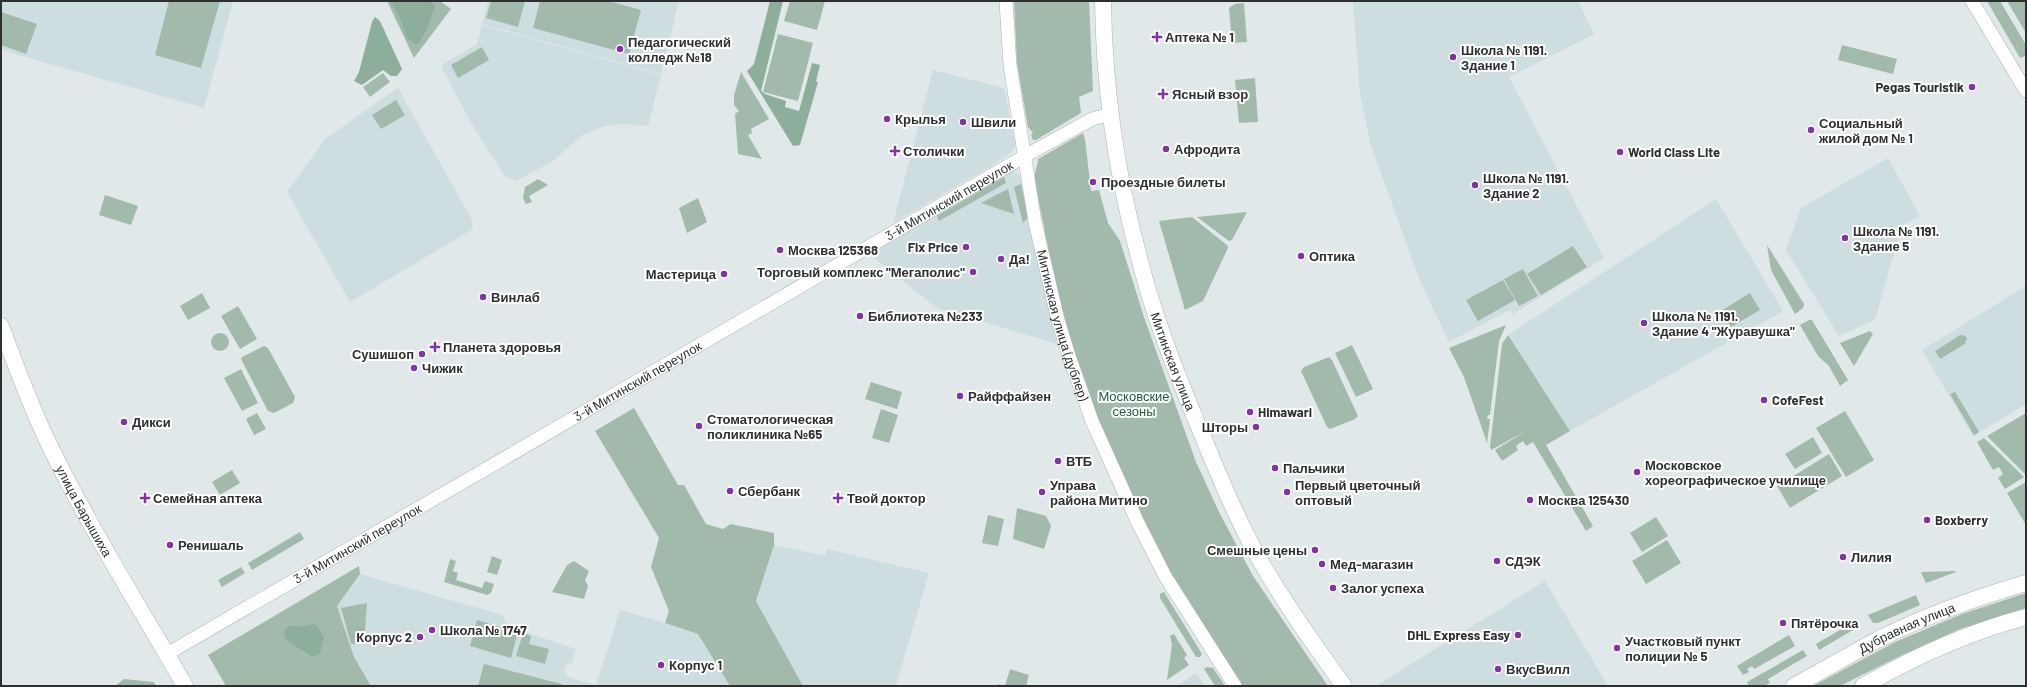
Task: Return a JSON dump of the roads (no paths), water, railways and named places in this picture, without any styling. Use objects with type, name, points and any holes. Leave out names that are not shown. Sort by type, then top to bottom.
[{"type":"main road","name":"Митинская улица","points":[[1103,1],[1103,32],[1111,114],[1124,190],[1140,263],[1190,405],[1256,553],[1283,598],[1344,686]]},
{"type":"main road","name":"улица Барышиха","points":[[1,326],[30,402],[62,470],[186,686]]},
{"type":"main road","name":"Дубравная улица","points":[[1794,686],[1878,640],[1916,622],[1966,602],[2026,583]]},
{"type":"main road","points":[[1863,686],[1895,668],[1941,648],[1992,627],[2026,617]]},
{"type":"street","name":"Митинская улица (дублер)","points":[[1006,1],[1010,65],[1035,222],[1058,320],[1092,421],[1137,521],[1165,576],[1235,686]]},
{"type":"street","points":[[1972,1],[2026,91]]},
{"type":"street","name":"3-й Митинский переулок","points":[[167,654],[1025,156],[1092,119],[1111,114]]},
{"type":"place","name":"Аптека № 1","points":[[1157,37]]},
{"type":"place","name":"Педагогический колледж №18","points":[[620,49]]},
{"type":"place","name":"Школа № 1191. Здание 1","points":[[1453,57]]},
{"type":"place","name":"Pegas Touristik","points":[[1972,87]]},
{"type":"place","name":"Ясный взор","points":[[1163,94]]},
{"type":"place","name":"Крылья","points":[[887,119]]},
{"type":"place","name":"Швили","points":[[963,122]]},
{"type":"place","name":"Социальный жилой дом № 1","points":[[1811,130]]},
{"type":"place","name":"Афродита","points":[[1166,149]]},
{"type":"place","name":"Столички","points":[[895,151]]},
{"type":"place","name":"World Class Lite","points":[[1620,152]]},
{"type":"place","name":"Проездные билеты","points":[[1093,182]]},
{"type":"place","name":"Школа № 1191. Здание 2","points":[[1475,185]]},
{"type":"place","name":"Школа № 1191. Здание 5","points":[[1845,238]]},
{"type":"place","name":"Fix Price","points":[[966,247]]},
{"type":"place","name":"Москва 125368","points":[[780,250]]},
{"type":"place","name":"Оптика","points":[[1301,256]]},
{"type":"place","name":"Да!","points":[[1001,259]]},
{"type":"place","name":"Торговый комплекс \"Мегаполис\"","points":[[973,272]]},
{"type":"place","name":"Мастерица","points":[[724,274]]},
{"type":"place","name":"Винлаб","points":[[483,297]]},
{"type":"place","name":"Библиотека №233","points":[[860,316]]},
{"type":"place","name":"Школа № 1191. Здание 4 \"Журавушка\"","points":[[1644,323]]},
{"type":"place","name":"Планета здоровья","points":[[435,347]]},
{"type":"place","name":"Сушишоп","points":[[422,354]]},
{"type":"place","name":"Чижик","points":[[414,368]]},
{"type":"place","name":"Райффайзен","points":[[960,396]]},
{"type":"place","name":"CofeFest","points":[[1764,400]]},
{"type":"place","name":"Himawari","points":[[1250,412]]},
{"type":"place","name":"Дикси","points":[[124,422]]},
{"type":"place","name":"Стоматологическая поликлиника №65","points":[[699,426]]},
{"type":"place","name":"Шторы","points":[[1256,427]]},
{"type":"place","name":"ВТБ","points":[[1058,461]]},
{"type":"place","name":"Пальчики","points":[[1275,468]]},
{"type":"place","name":"Московское хореографическое училище","points":[[1637,472]]},
{"type":"place","name":"Сбербанк","points":[[730,491]]},
{"type":"place","name":"Управа района Митино","points":[[1042,492]]},
{"type":"place","name":"Первый цветочный оптовый","points":[[1287,492]]},
{"type":"place","name":"Семейная аптека","points":[[145,498]]},
{"type":"place","name":"Твой доктор","points":[[838,498]]},
{"type":"place","name":"Москва 125430","points":[[1530,500]]},
{"type":"place","name":"Boxberry","points":[[1927,520]]},
{"type":"place","name":"Ренишаль","points":[[170,545]]},
{"type":"place","name":"Смешные цены","points":[[1315,550]]},
{"type":"place","name":"Лилия","points":[[1843,557]]},
{"type":"place","name":"СДЭК","points":[[1497,561]]},
{"type":"place","name":"Мед-магазин","points":[[1322,564]]},
{"type":"place","name":"Залог успеха","points":[[1333,588]]},
{"type":"place","name":"Пятёрочка","points":[[1783,623]]},
{"type":"place","name":"Школа № 1747","points":[[432,630]]},
{"type":"place","name":"DHL Express Easy","points":[[1518,635]]},
{"type":"place","name":"Корпус 2","points":[[420,637]]},
{"type":"place","name":"Участковый пункт полиции № 5","points":[[1617,648]]},
{"type":"place","name":"Корпус 1","points":[[661,665]]},
{"type":"place","name":"ВкусВилл","points":[[1498,669]]},
{"type":"park label","name":"Московские сезоны","points":[[1134,404]]}]
